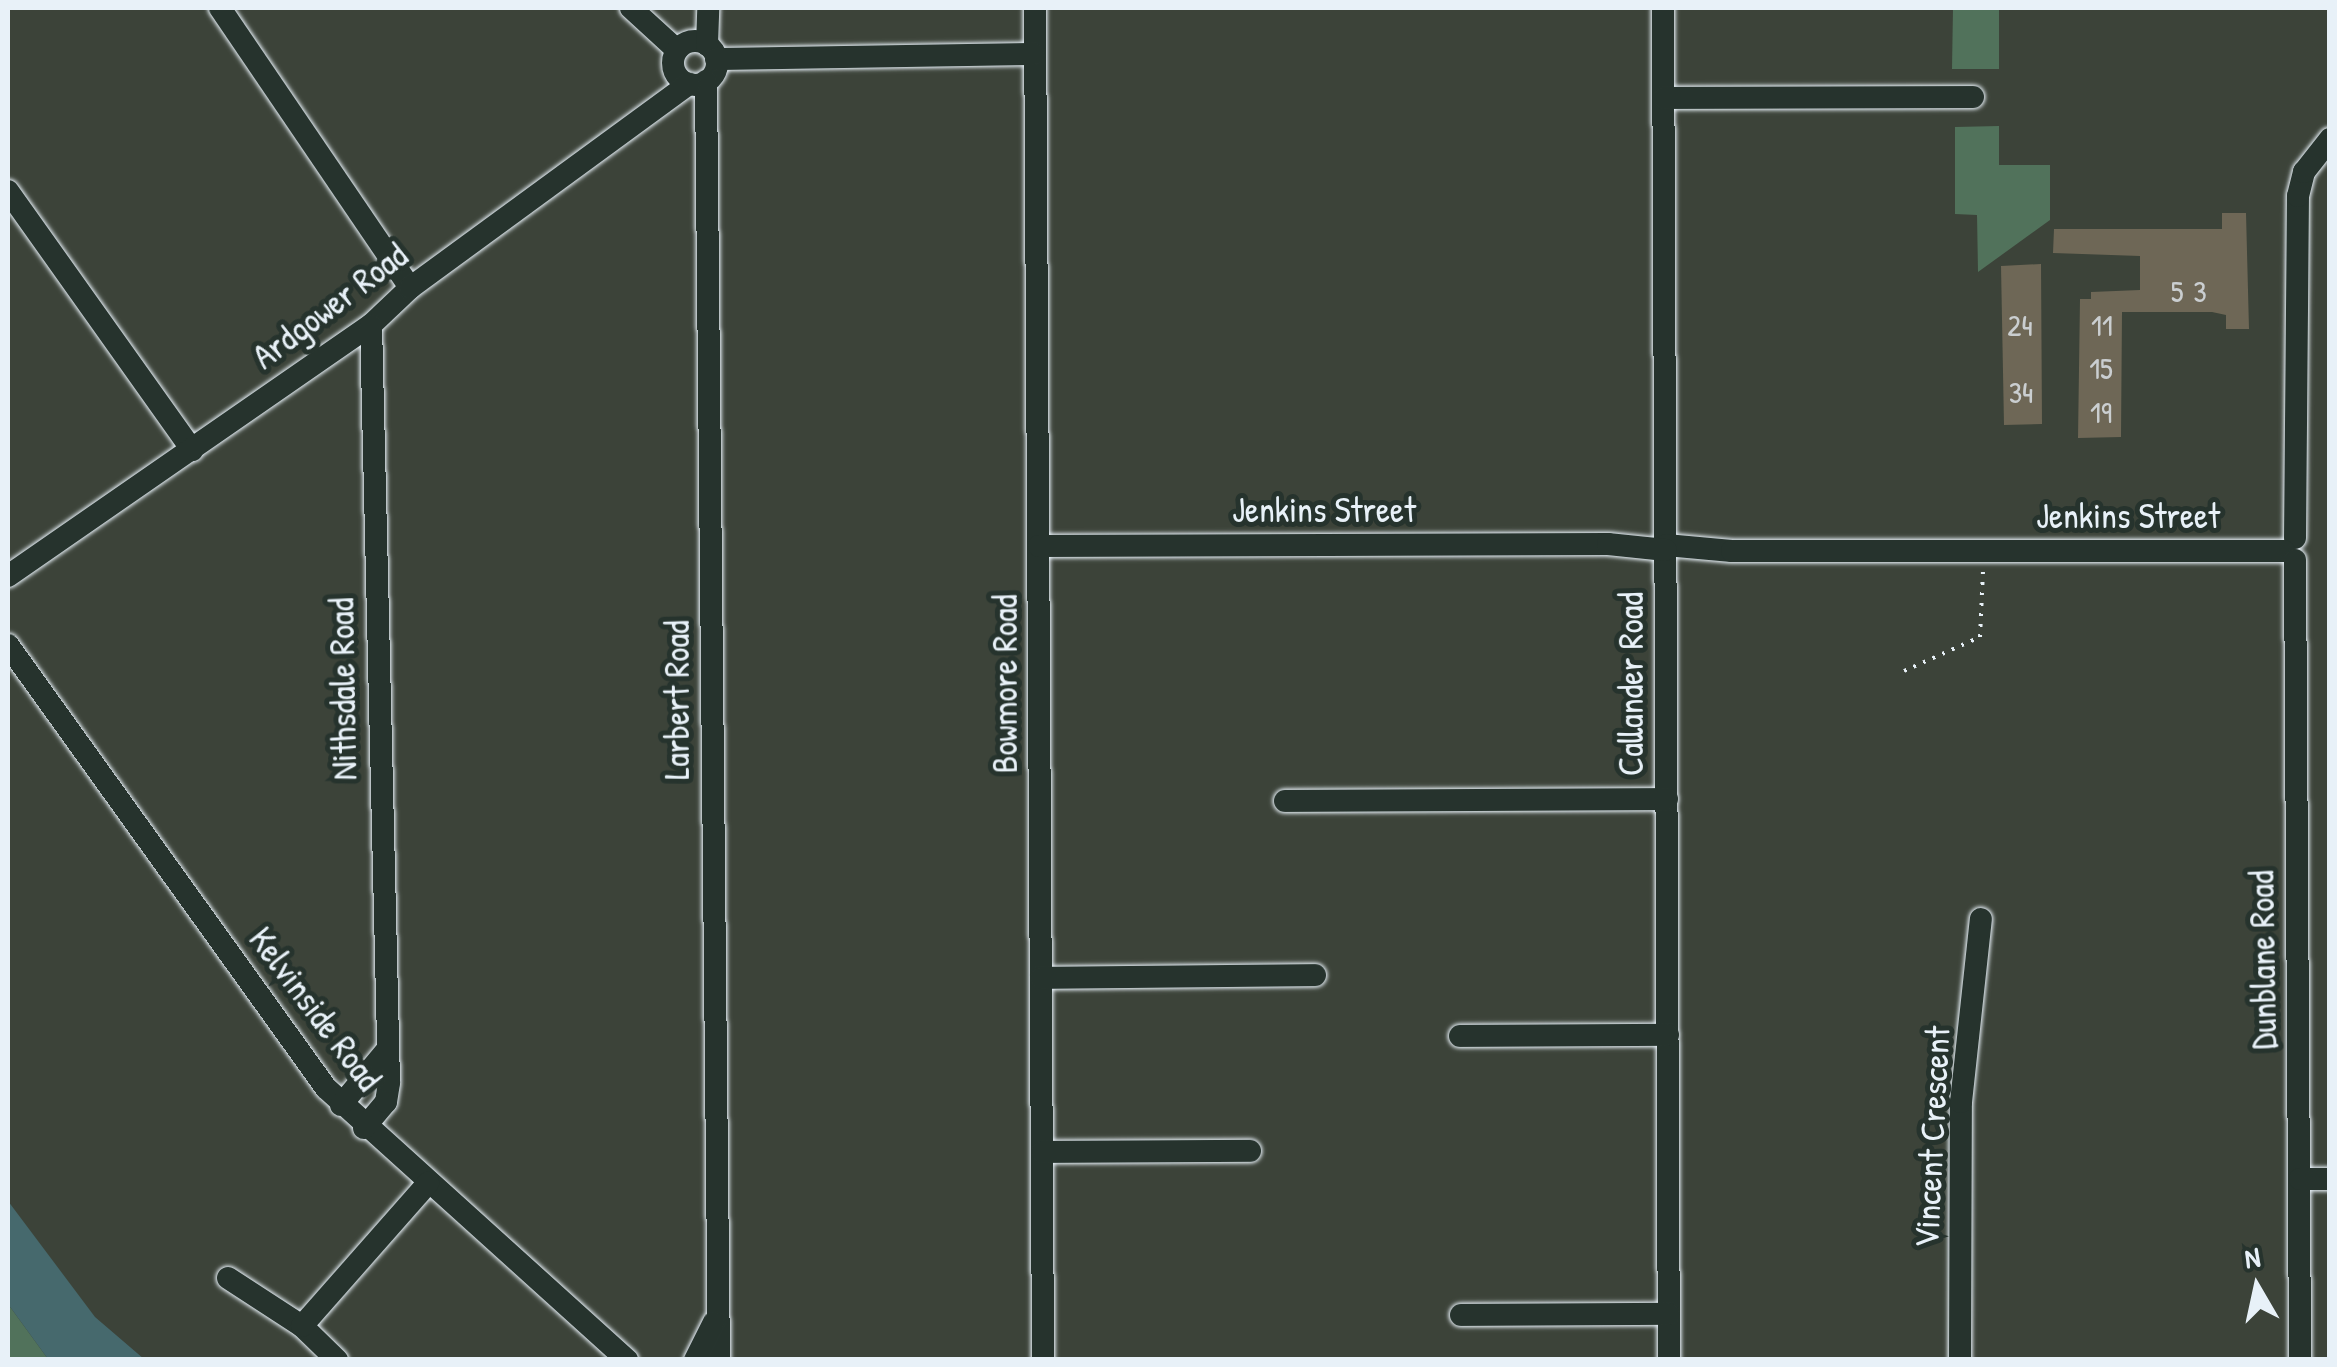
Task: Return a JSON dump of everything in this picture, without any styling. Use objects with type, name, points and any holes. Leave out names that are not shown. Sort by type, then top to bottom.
[{"type":"street","points":[[220,8],[410,288]]},
{"type":"street","points":[[631,8],[676,50]]},
{"type":"street","points":[[676,50],[674,70],[698,83],[712,52],[708,8]]},
{"type":"street","name":"Bowmore Road","points":[[1035,8],[1043,1360]]},
{"type":"street","name":"Callander Road","points":[[1663,8],[1669,1360]]},
{"type":"street","points":[[676,50],[694,41],[712,52],[1034,54]]},
{"type":"street","name":"Ardgower Road","points":[[8,576],[370,325],[410,288],[698,83]]},
{"type":"street","name":"Larbert Road","points":[[698,83],[715,1318],[719,1360]]},
{"type":"street","points":[[1664,98],[1973,97]]},
{"type":"street","name":"Dunblane Road","points":[[2300,1360],[2292,550],[2298,196],[2304,172],[2330,139]]},
{"type":"street","points":[[8,191],[192,450]]},
{"type":"street","name":"Nithsdale Road","points":[[364,1128],[389,1092],[370,325]]},
{"type":"street","name":"Jenkins Street","points":[[1039,546],[1608,544],[1732,551],[2292,550]]},
{"type":"street","name":"Kelvinside Road","points":[[8,645],[341,1105],[627,1360]]},
{"type":"street","points":[[1285,801],[1667,799]]},
{"type":"street","name":"Vincent Crescent","points":[[1960,1360],[1961,1102],[1981,919]]},
{"type":"street","points":[[1041,978],[1316,975]]},
{"type":"street","points":[[1460,1036],[1668,1036]]},
{"type":"street","points":[[341,1105],[386,1051]]},
{"type":"street","points":[[1042,1152],[1250,1150]]},
{"type":"street","points":[[2300,1179],[2330,1178]]},
{"type":"street","points":[[302,1326],[428,1184]]},
{"type":"street","points":[[228,1278],[302,1326],[338,1360]]},
{"type":"street","points":[[1461,1315],[1669,1314]]},
{"type":"street","name":"Larbert Road","points":[[696,1360],[715,1318]]},
{"type":"path","points":[[1904,672],[1980,637],[1982,571],[1991,570],[1992,550]]},
{"type":"green space","points":[[1953,8],[1999,8],[1999,69],[1952,69]]},
{"type":"green space","points":[[1999,126],[1999,165],[2050,165],[2050,220],[1978,272],[1977,215],[1955,214],[1955,127]]},
{"type":"green space","points":[[8,1304],[48,1359],[8,1359]]},
{"type":"water","points":[[8,1201],[95,1317],[144,1359],[48,1359],[8,1304]]},
{"type":"building","points":[[2222,213],[2246,213],[2249,329],[2226,329],[2226,315],[2212,312],[2122,312],[2121,437],[2078,438],[2080,299],[2091,299],[2091,292],[2140,290],[2140,256],[2053,253],[2054,229],[2222,229]]},
{"type":"building","points":[[2041,264],[2042,424],[2004,425],[2001,266]]}]
